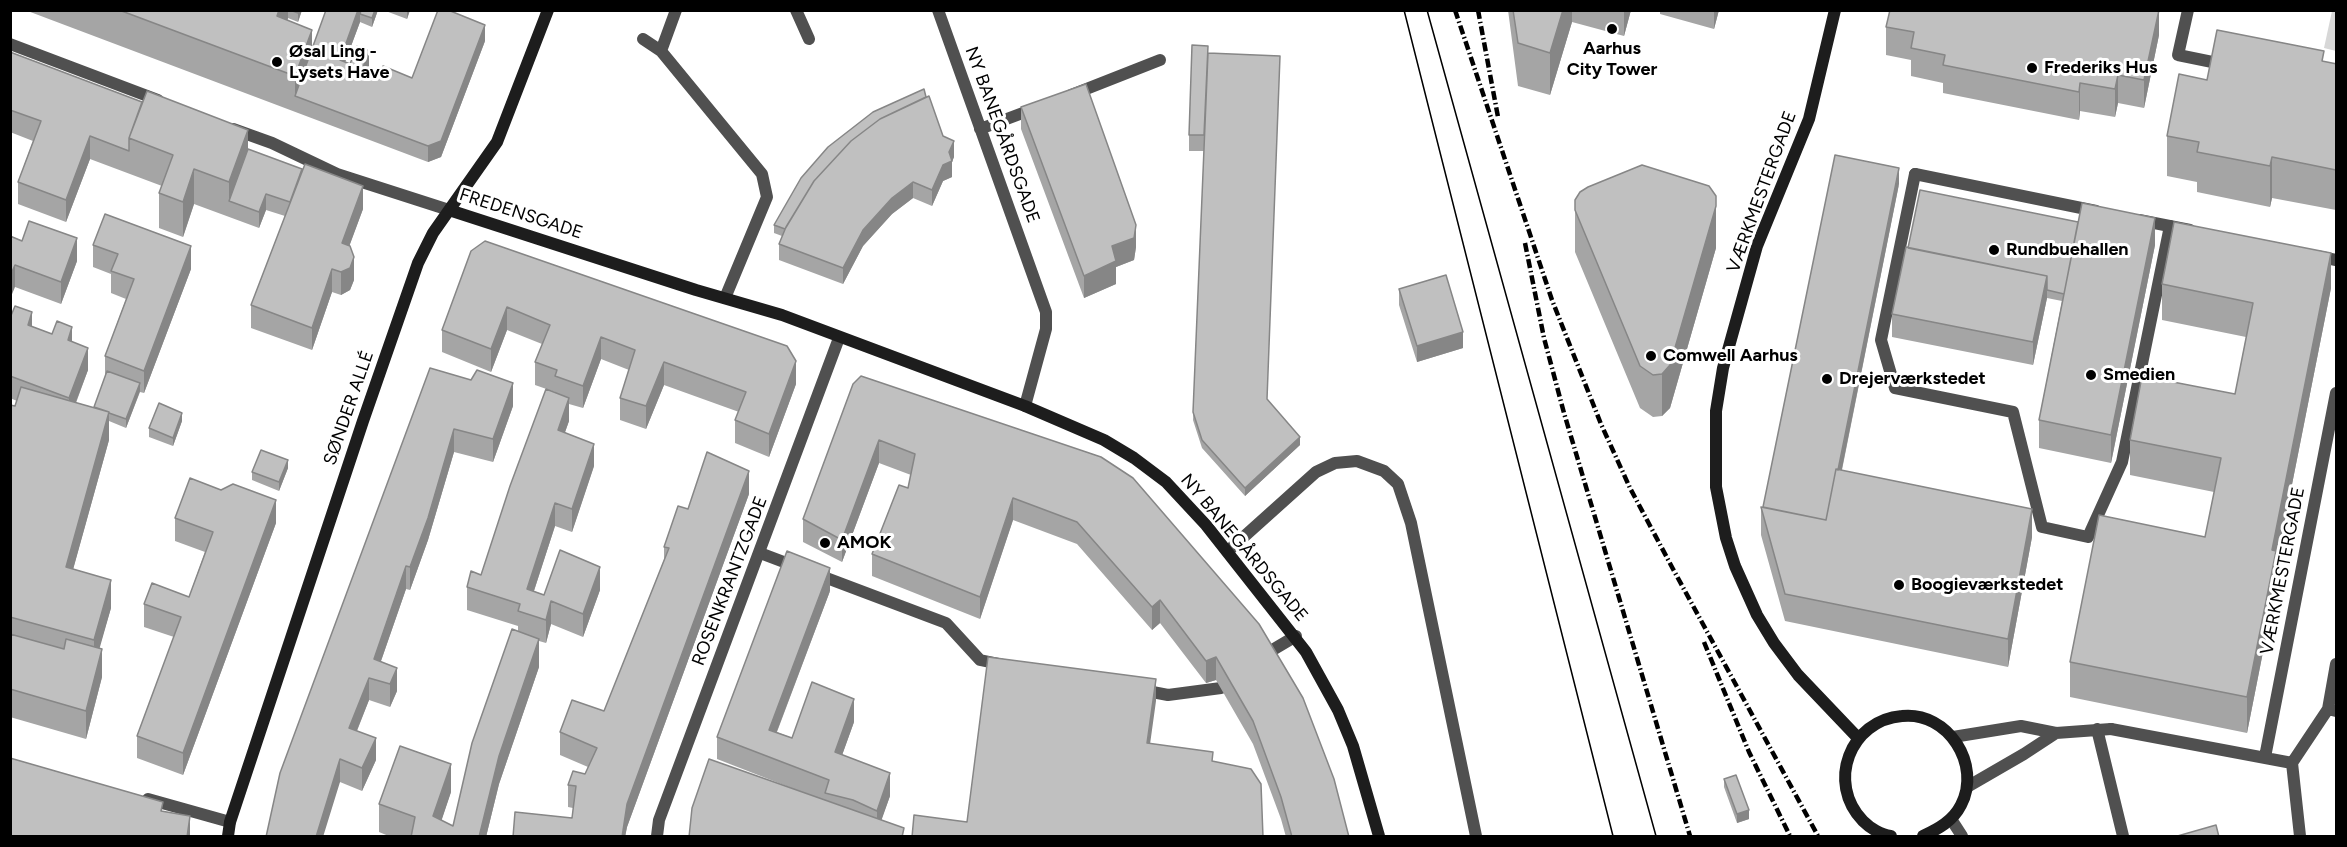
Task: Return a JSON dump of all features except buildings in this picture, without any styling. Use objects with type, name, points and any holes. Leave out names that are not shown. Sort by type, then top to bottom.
[{"type":"street","name":"SØNDER ALLÉ","points":[[228,837],[230,822],[408,289],[425,248],[497,142],[548,10]]},
{"type":"street","points":[[661,51],[676,10]]},
{"type":"street","points":[[796,10],[809,39]]},
{"type":"street","name":"NY BANEGÅRDSGADE","points":[[938,10],[1046,312],[1046,329],[1025,406],[1104,440],[1134,458],[1166,482],[1228,551],[1296,636],[1320,675],[1341,719],[1365,783],[1379,837]]},
{"type":"street","name":"VÆRKMESTERGADE","points":[[1835,10],[1809,119],[1757,246],[1723,368],[1716,411],[1716,487],[1726,538],[1735,566],[1757,615],[1798,675],[1858,738]]},
{"type":"street","points":[[2188,10],[2178,55],[2240,67]]},
{"type":"street","points":[[643,39],[661,51],[762,174],[767,196],[725,298]]},
{"type":"street","points":[[10,44],[166,103]]},
{"type":"street","points":[[981,129],[1160,60]]},
{"type":"street","name":"FREDENSGADE","points":[[218,123],[272,143],[337,174],[782,315],[1025,406]]},
{"type":"street","points":[[2170,226],[2122,462],[2088,537],[2042,528],[2013,412],[1895,388],[1881,340],[1915,174],[2118,216],[2170,226],[2204,233]]},
{"type":"street","points":[[2303,254],[2337,260]]},
{"type":"street","name":"ROSENKRANTZGADE","points":[[657,837],[659,819],[839,338]]},
{"type":"street","name":"VÆRKMESTERGADE","points":[[2265,757],[2337,393]]},
{"type":"street","points":[[1228,551],[1316,472],[1335,463],[1357,461],[1384,471],[1398,484],[1411,523],[1476,837]]},
{"type":"street","points":[[760,553],[946,623],[980,660],[1015,667]]},
{"type":"street","points":[[1264,655],[1296,636]]},
{"type":"street","points":[[2300,837],[2292,763],[2332,710],[2337,664]]},
{"type":"street","points":[[1133,688],[1168,695],[1221,688]]},
{"type":"street","points":[[1891,837],[1868,826],[1854,812],[1846,794],[1844,774],[1848,755],[1858,738],[1879,722],[1905,715],[1923,717],[1939,725],[1953,737],[1962,752],[1967,770],[1966,788],[1961,804],[1951,819],[1938,830],[1923,837]]},
{"type":"street","points":[[1953,737],[2020,726],[2056,733],[2111,729],[2292,763]]},
{"type":"street","points":[[2097,729],[2123,837]]},
{"type":"street","points":[[1966,788],[2056,733]]},
{"type":"street","points":[[131,794],[230,822]]},
{"type":"street","points":[[1951,819],[1962,837]]},
{"type":"shaded area","points":[[2332,11],[2336,11],[2336,51],[2324,48]]},
{"type":"tram line","points":[[1404,10],[1613,836]]},
{"type":"tram line","points":[[1427,10],[1656,836]]},
{"type":"railway","points":[[1455,10],[1552,300],[1601,424],[1630,488],[1818,836]]},
{"type":"railway","points":[[1478,10],[1498,117]]},
{"type":"railway","points":[[1525,243],[1544,338],[1564,413],[1690,836]]},
{"type":"railway","points":[[1704,642],[1749,752],[1790,836]]},
{"type":"place","name":"Aarhus City Tower","points":[[1612,29]]},
{"type":"place","name":"Øsal Ling - Lysets Have","points":[[277,62]]},
{"type":"place","name":"Frederiks Hus","points":[[2032,68]]},
{"type":"place","name":"Rundbuehallen","points":[[1994,250]]},
{"type":"place","name":"Comwell Aarhus","points":[[1651,356]]},
{"type":"place","name":"Smedien","points":[[2091,375]]},
{"type":"place","name":"Drejerværkstedet","points":[[1827,379]]},
{"type":"place","name":"AMOK","points":[[825,543]]},
{"type":"place","name":"Boogieværkstedet","points":[[1899,585]]}]
